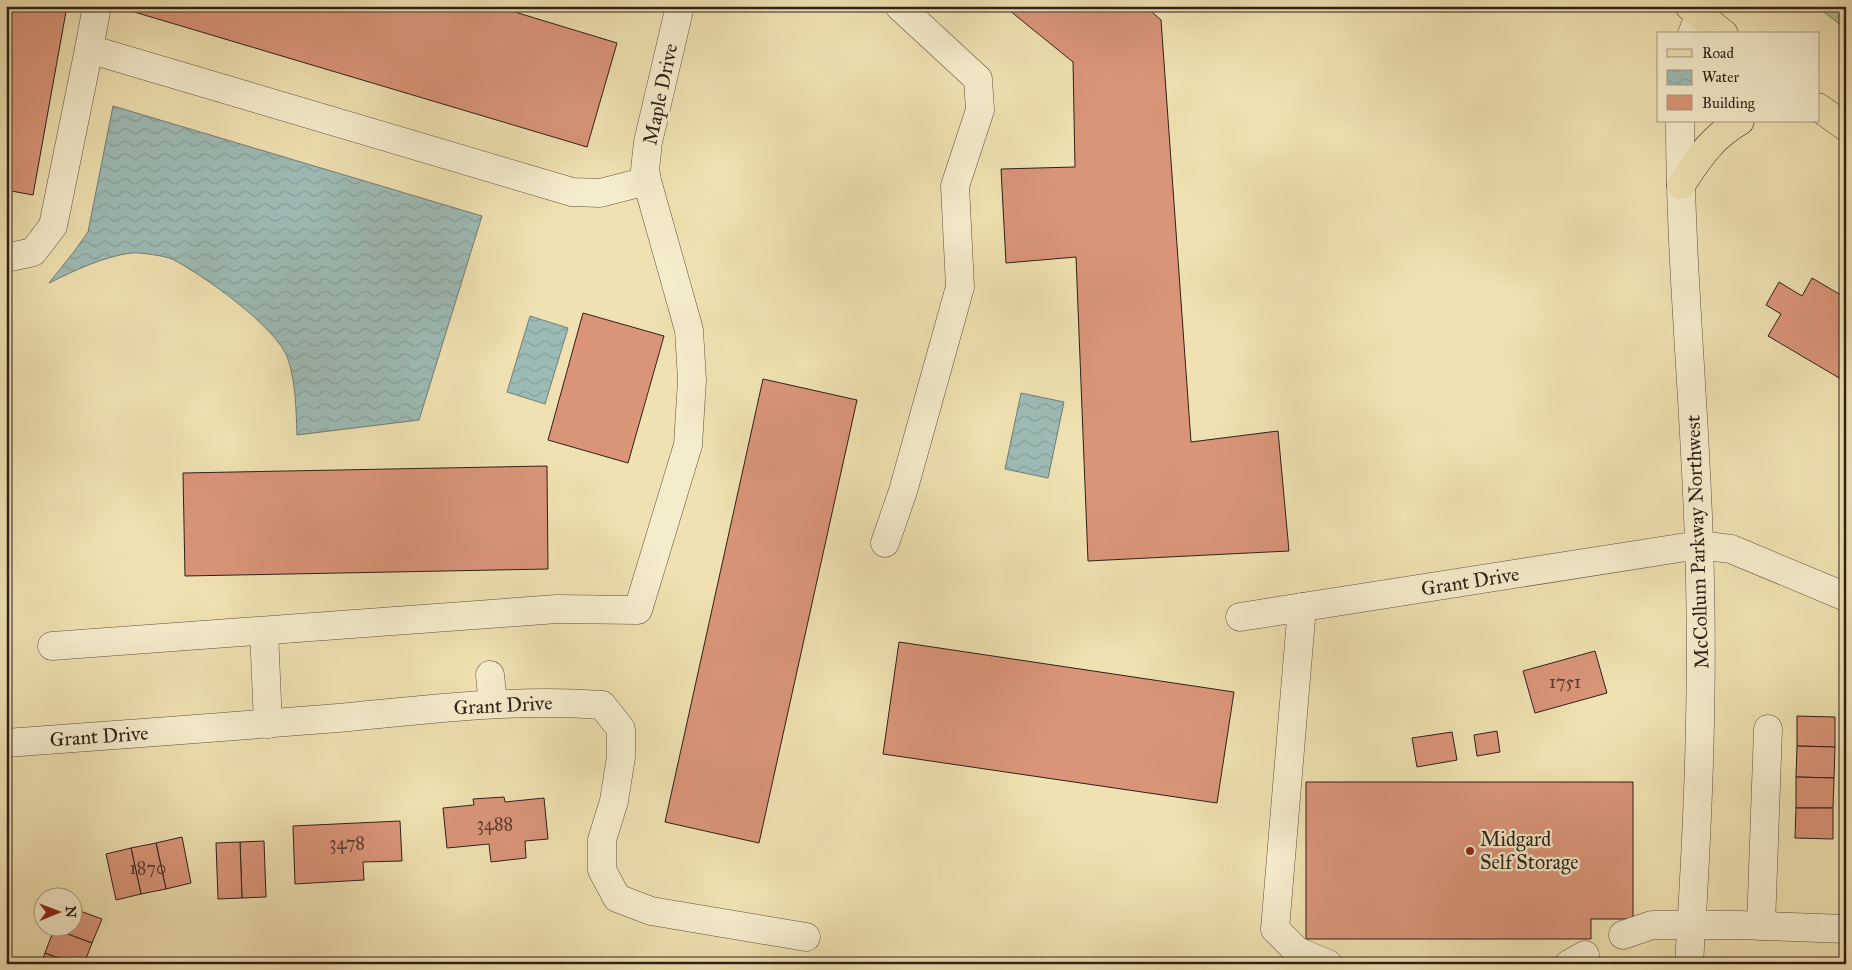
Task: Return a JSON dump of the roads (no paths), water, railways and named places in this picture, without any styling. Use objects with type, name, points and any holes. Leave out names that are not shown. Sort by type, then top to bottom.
[{"type":"main road","points":[[1696,15],[1721,32]]},
{"type":"main road","points":[[1681,185],[1711,143],[1724,131],[1738,122]]},
{"type":"street","points":[[6,258],[33,252],[54,226],[97,6]]},
{"type":"street","name":"Maple Drive","points":[[264,631],[557,609],[638,610],[688,445],[692,380],[690,330],[647,182],[646,170],[648,142],[680,6]]},
{"type":"street","points":[[885,543],[903,491],[960,287],[955,186],[980,110],[978,79],[899,6]]},
{"type":"street","points":[[89,49],[572,192],[600,193],[647,182]]},
{"type":"street","name":"McCollum Parkway Northwest","points":[[1680,122],[1681,185],[1701,613],[1700,741],[1689,964]]},
{"type":"street","name":"Grant Drive","points":[[1240,616],[1699,545],[1731,549],[1846,597]]},
{"type":"street","points":[[1302,607],[1275,929],[1297,951],[1328,964]]},
{"type":"street","points":[[52,646],[264,631],[268,724]]},
{"type":"street","points":[[490,676],[493,704]]},
{"type":"street","name":"Grant Drive","points":[[6,743],[268,724],[493,704],[565,702],[602,705],[621,730],[621,757],[614,801],[602,840],[602,870],[617,898],[651,911],[806,937]]},
{"type":"street","points":[[1761,926],[1768,729]]},
{"type":"street","points":[[1623,935],[1652,925],[1691,924],[1846,929]]},
{"type":"water","points":[[113,106],[482,216],[419,420],[297,435],[293,377],[288,359],[281,346],[270,332],[238,303],[172,259],[140,253],[120,255],[89,265],[49,283],[88,232]]},
{"type":"water","points":[[530,316],[568,328],[545,404],[507,392]]},
{"type":"water","points":[[1021,393],[1064,402],[1048,478],[1005,469]]},
{"type":"place","name":"Midgard Self Storage","points":[[1470,851]]}]
